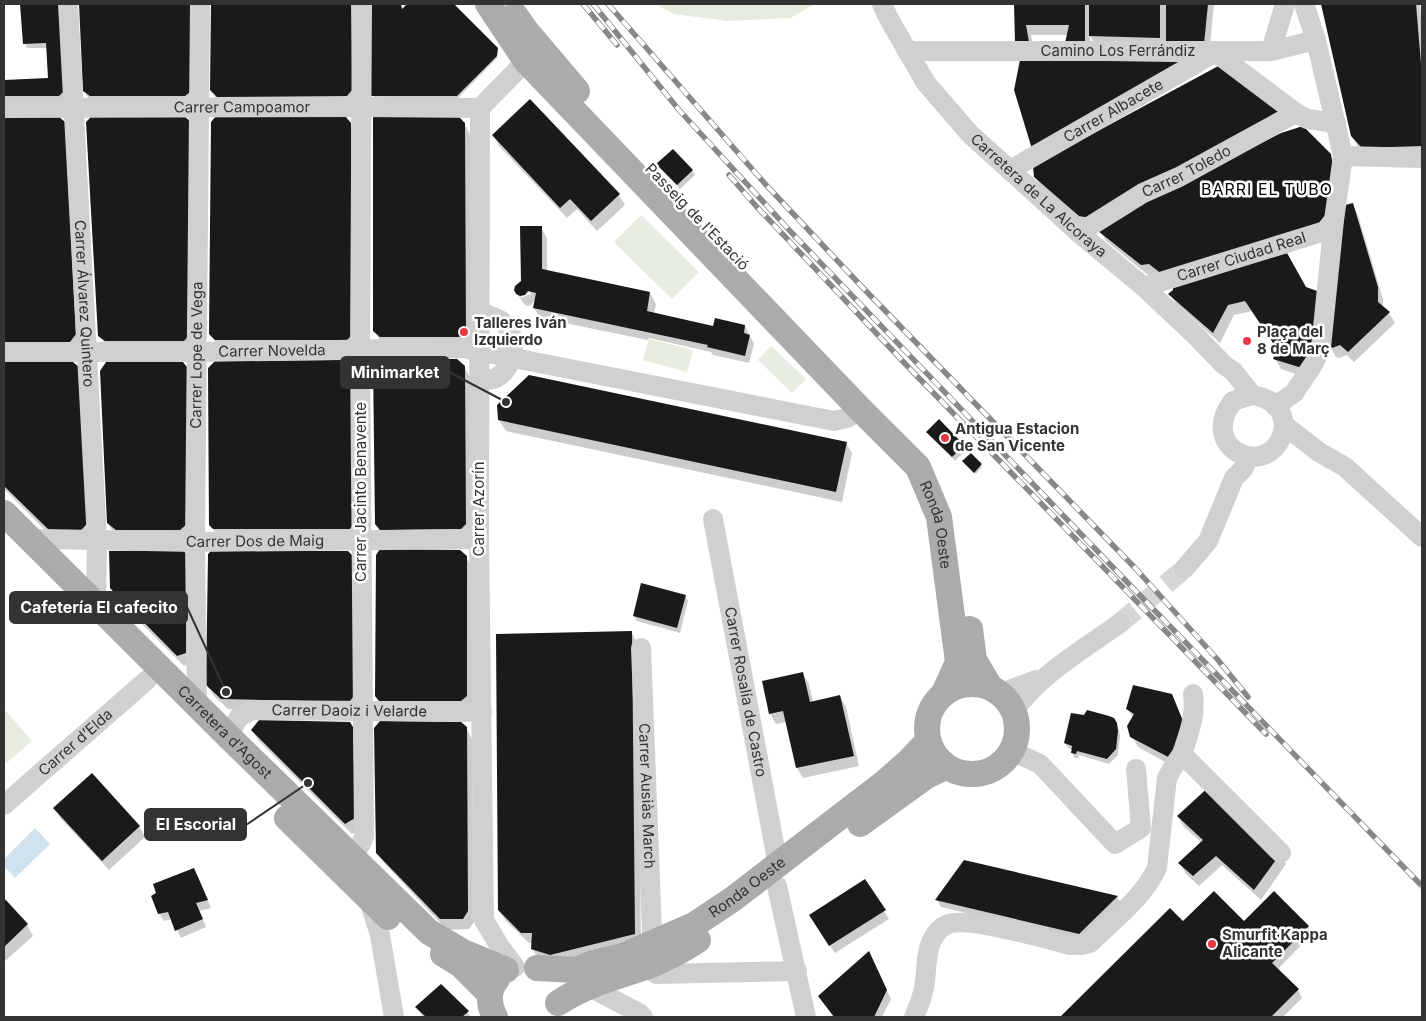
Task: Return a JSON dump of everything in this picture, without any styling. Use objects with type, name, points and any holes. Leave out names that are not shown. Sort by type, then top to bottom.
[{"type":"main road","name":"Passeig de l'Estació","points":[[488,4],[526,61],[860,409]]},
{"type":"main road","name":"Passeig de l'Estació","points":[[507,4],[527,32],[601,119],[895,422]]},
{"type":"main road","name":"Ronda Oeste","points":[[778,875],[908,762],[928,741],[926,725],[931,708],[944,693],[958,662],[939,517],[918,467],[860,409]]},
{"type":"main road","name":"Ronda Oeste","points":[[895,422],[936,466],[954,517],[974,660],[1002,697],[1018,731],[1012,751]]},
{"type":"main road","name":"Carretera d'Agost","points":[[4,513],[96,604],[153,673],[197,705],[429,932],[463,952],[520,969]]},
{"type":"main road","name":"Carretera d'Agost","points":[[4,535],[153,673],[369,899],[392,920],[461,965],[492,1005]]},
{"type":"main road","points":[[944,693],[969,683],[1002,697]]},
{"type":"main road","points":[[928,741],[931,750],[939,760],[958,772],[980,774],[995,768],[1012,751]]},
{"type":"main road","name":"Ronda Oeste","points":[[556,1010],[581,989],[653,953],[733,898],[778,875],[928,775],[946,766]]},
{"type":"main road","name":"Ronda Oeste","points":[[520,969],[576,970],[592,963],[623,956],[653,953]]},
{"type":"main road","points":[[492,1005],[496,980],[520,969],[546,974],[558,992],[556,1010]]},
{"type":"street","name":"Carrer Álvarez Quintero","points":[[68,4],[97,540],[96,604]]},
{"type":"street","name":"Carrer Lope de Vega","points":[[197,705],[195,542],[200,4]]},
{"type":"street","name":"Carrer Jacinto Benavente","points":[[350,855],[361,844],[364,836],[360,349],[362,4]]},
{"type":"street","name":"Carretera de La Alcoraya","points":[[882,4],[926,83],[970,134],[1079,233],[1144,287],[1224,365],[1233,371],[1252,395]]},
{"type":"street","points":[[1271,51],[1285,4]]},
{"type":"street","points":[[1275,406],[1294,394],[1314,363],[1321,347],[1334,220],[1344,156],[1316,40],[1304,4]]},
{"type":"street","points":[[1216,52],[1271,51],[1316,40]]},
{"type":"street","name":"Camino Los Ferrándiz","points":[[907,51],[1216,52],[1302,116]]},
{"type":"street","name":"Carrer Albacete","points":[[1010,170],[1216,52]]},
{"type":"street","points":[[480,108],[526,61]]},
{"type":"street","name":"Carrer Campoamor","points":[[4,108],[480,108]]},
{"type":"street","name":"Carrer Azorín","points":[[480,108],[478,539],[484,920],[500,947],[520,969]]},
{"type":"street","points":[[1302,116],[1336,123]]},
{"type":"street","name":"Carrer Toledo","points":[[1079,233],[1143,193],[1302,116]]},
{"type":"street","points":[[1344,156],[1422,158]]},
{"type":"street","name":"Carrer Ciudad Real","points":[[1144,287],[1324,231],[1334,220]]},
{"type":"street","points":[[479,311],[504,323],[512,339],[513,357],[507,368],[495,379],[480,381]]},
{"type":"street","name":"Carrer Novelda","points":[[4,352],[198,352],[464,348],[834,421],[848,418],[860,409]]},
{"type":"street","name":"Carretera de La Alcoraya","points":[[1224,365],[1233,401]]},
{"type":"street","points":[[1244,396],[1263,396],[1275,406],[1282,414],[1284,424],[1284,432],[1277,447],[1262,456],[1242,454],[1226,441],[1222,429],[1224,416],[1233,401],[1244,396]]},
{"type":"street","points":[[1284,424],[1319,452],[1345,468],[1422,537]]},
{"type":"street","points":[[1277,447],[1319,452]]},
{"type":"street","points":[[1184,569],[1208,540],[1234,478],[1243,469],[1242,454]]},
{"type":"street","name":"Carrer Rosalía de Castro","points":[[713,519],[806,1017]]},
{"type":"street","name":"Carrer Dos de Maig","points":[[33,540],[195,542],[478,539]]},
{"type":"street","points":[[1002,697],[1025,695],[1043,677],[1120,623]]},
{"type":"street","name":"Carrer Ausiàs March","points":[[641,648],[653,953]]},
{"type":"street","name":"Carrer d’Elda","points":[[4,805],[153,673]]},
{"type":"street","points":[[914,1017],[924,989],[927,956],[931,943],[937,932],[946,924],[957,922],[974,923],[1070,945],[1081,945],[1090,943],[1140,894],[1157,868],[1167,778],[1172,767],[1182,754],[1192,724],[1195,709],[1193,694]]},
{"type":"street","name":"Carrer Daoiz i Velarde","points":[[228,736],[239,717],[252,710],[482,712]]},
{"type":"street","points":[[1012,751],[1040,764],[1115,844],[1141,828],[1136,770]]},
{"type":"street","points":[[1182,754],[1281,853]]},
{"type":"street","points":[[369,899],[380,935],[389,998],[394,1017]]},
{"type":"street","points":[[653,953],[656,974],[797,971]]},
{"type":"street","points":[[593,984],[597,991],[639,1013],[643,1017]]},
{"type":"shaded area","points":[[656,4],[815,4],[790,18],[728,21],[674,14]]},
{"type":"shaded area","points":[[641,215],[699,272],[672,299],[614,242]]},
{"type":"shaded area","points":[[649,339],[693,350],[687,372],[643,360]]},
{"type":"shaded area","points":[[771,346],[806,379],[792,393],[758,360]]},
{"type":"shaded area","points":[[4,709],[32,741],[4,765]]},
{"type":"water","points":[[35,828],[50,844],[15,878],[4,866],[4,859]]},
{"type":"building","points":[[20,4],[59,4],[64,91],[59,96],[4,96],[4,80],[48,78],[46,43],[23,44]]},
{"type":"building","points":[[79,4],[191,4],[190,92],[185,96],[90,96],[83,91]]},
{"type":"building","points":[[211,4],[351,4],[352,90],[347,96],[217,97],[210,90]]},
{"type":"building","points":[[371,4],[401,4],[402,9],[407,4],[454,4],[498,48],[497,56],[457,96],[371,96]]},
{"type":"building","points":[[1014,4],[1085,4],[1085,43],[1065,43],[1069,25],[1026,25],[1029,42],[1015,42]]},
{"type":"building","points":[[1089,4],[1160,4],[1160,38],[1089,36]]},
{"type":"building","points":[[1166,4],[1208,4],[1204,44],[1166,44]]},
{"type":"building","points":[[1321,4],[1416,4],[1422,76],[1422,146],[1362,148],[1351,136]]},
{"type":"building","points":[[1020,60],[1193,62],[1032,149],[1014,90]]},
{"type":"building","points":[[1222,64],[1281,112],[1091,218],[1079,216],[1034,177],[1033,166]]},
{"type":"building","points":[[530,99],[620,194],[591,221],[570,199],[560,208],[492,135]]},
{"type":"building","points":[[373,115],[458,116],[465,123],[466,331],[459,337],[380,337],[373,331]]},
{"type":"building","points":[[4,116],[58,116],[65,122],[76,334],[70,342],[4,342]]},
{"type":"building","points":[[216,116],[345,116],[351,123],[353,334],[347,340],[215,340],[209,334],[211,122]]},
{"type":"building","points":[[91,117],[185,117],[190,121],[189,335],[184,341],[105,341],[98,336],[86,122]]},
{"type":"building","points":[[1303,126],[1331,154],[1336,188],[1322,229],[1163,275],[1149,264],[1141,265],[1098,231],[1168,189],[1281,133]]},
{"type":"building","points":[[673,149],[693,170],[677,185],[656,164]]},
{"type":"building","points":[[1353,203],[1378,287],[1378,302],[1390,312],[1348,352],[1340,345],[1332,348],[1329,346],[1341,206]]},
{"type":"building","points":[[520,226],[542,226],[542,269],[650,292],[647,311],[713,326],[715,318],[745,325],[744,333],[750,335],[745,356],[707,347],[708,345],[533,308],[536,293],[528,291],[525,295],[520,296],[514,290],[515,286],[521,281]]},
{"type":"building","points":[[1287,253],[1306,287],[1320,292],[1315,352],[1302,368],[1273,359],[1277,349],[1245,301],[1228,305],[1213,333],[1168,294],[1173,290],[1173,285]]},
{"type":"building","points":[[377,359],[457,359],[465,366],[466,524],[461,529],[380,530],[375,524],[373,363]]},
{"type":"building","points":[[346,360],[352,365],[355,520],[350,529],[213,529],[209,525],[208,368],[215,361]]},
{"type":"building","points":[[182,361],[187,367],[187,524],[180,530],[116,530],[107,523],[100,371],[106,362]]},
{"type":"building","points":[[4,362],[73,362],[79,367],[87,524],[81,530],[49,530],[4,486]]},
{"type":"building","points":[[529,375],[847,442],[836,492],[498,420],[497,405]]},
{"type":"building","name":"Antigua Estacion de San Vicente","points":[[939,419],[964,445],[952,457],[926,432]]},
{"type":"building","points":[[971,453],[982,464],[974,473],[962,461]]},
{"type":"building","points":[[380,549],[460,550],[467,556],[467,696],[461,701],[379,701],[375,696],[376,555]]},
{"type":"building","points":[[182,550],[188,555],[186,653],[177,656],[110,588],[109,551]]},
{"type":"building","points":[[211,551],[348,551],[353,556],[354,696],[349,702],[221,699],[206,685],[208,554]]},
{"type":"building","points":[[641,583],[686,595],[677,628],[633,616]]},
{"type":"building","points":[[632,631],[635,934],[550,955],[531,949],[532,933],[521,933],[498,910],[496,634]]},
{"type":"building","points":[[803,672],[810,702],[840,695],[854,756],[796,768],[783,711],[769,714],[762,681]]},
{"type":"building","points":[[1133,685],[1172,694],[1183,721],[1172,759],[1130,737],[1127,726],[1134,714],[1126,709]]},
{"type":"building","points":[[1087,710],[1114,718],[1117,723],[1116,749],[1107,759],[1077,751],[1076,754],[1071,753],[1072,746],[1064,743],[1071,713],[1084,715]]},
{"type":"building","points":[[259,720],[350,722],[353,727],[355,818],[345,824],[251,730]]},
{"type":"building","points":[[380,721],[461,722],[467,727],[468,911],[463,919],[440,919],[376,853],[374,728]]},
{"type":"building","points":[[92,773],[140,826],[102,861],[53,808]]},
{"type":"building","points":[[1212,784],[1281,853],[1254,890],[1216,856],[1193,876],[1178,863],[1203,840],[1177,816]]},
{"type":"building","points":[[964,860],[1118,896],[1079,934],[935,900]]},
{"type":"building","points":[[194,868],[208,900],[196,903],[203,919],[175,931],[168,912],[158,914],[151,896],[156,893],[153,884]]},
{"type":"building","points":[[865,879],[886,910],[829,946],[809,915]]},
{"type":"building","name":"Smurfit Kappa Alicante","points":[[1214,891],[1244,921],[1274,891],[1309,926],[1272,963],[1299,989],[1271,1017],[1060,1017],[1170,908],[1183,921]]},
{"type":"building","points":[[4,898],[28,924],[4,947]]},
{"type":"building","points":[[869,951],[887,990],[874,1017],[834,1017],[818,996]]},
{"type":"building","points":[[441,984],[469,1011],[462,1017],[426,1017],[415,1007]]},
{"type":"tunnel","points":[[1120,623],[1184,569]]},
{"type":"railway","points":[[583,4],[617,45]]},
{"type":"railway","points":[[593,4],[679,110],[791,232],[1422,886]]},
{"type":"railway","points":[[608,4],[767,186],[865,290],[1136,569],[1218,660],[1248,697]]},
{"type":"railway","points":[[729,175],[912,371],[1266,734]]},
{"type":"place","name":"Talleres Iván Izquierdo","points":[[464,332]]},
{"type":"place","name":"Plaça del 8 de Març","points":[[1247,341]]},
{"type":"place","name":"Minimarket","points":[[506,402]]},
{"type":"place","name":"Antigua Estacion de San Vicente","points":[[945,438]]},
{"type":"place","name":"Cafetería El cafecito","points":[[226,692]]},
{"type":"place","name":"El Escorial","points":[[308,783]]},
{"type":"place","name":"Smurfit Kappa Alicante","points":[[1212,944]]},
{"type":"district","name":"BARRI EL TUBO","points":[[1267,189]]}]
